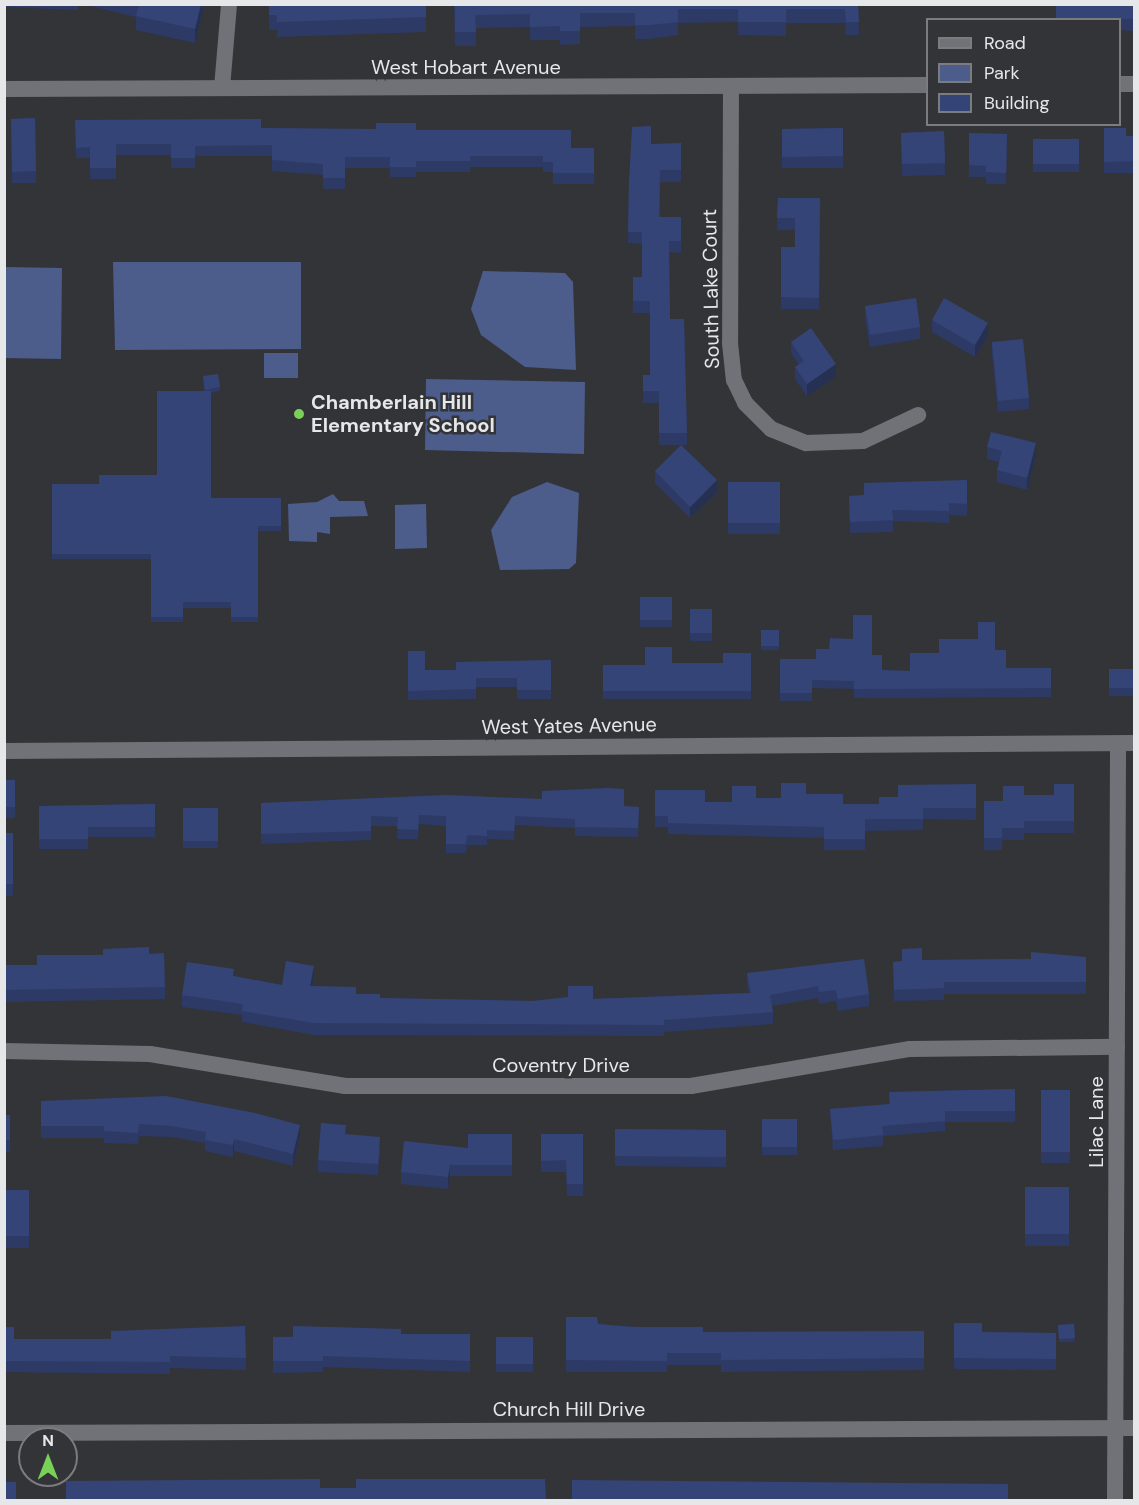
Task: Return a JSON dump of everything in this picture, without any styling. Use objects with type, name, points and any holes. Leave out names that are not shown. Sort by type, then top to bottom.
[{"type":"street","points":[[222,88],[229,4]]},
{"type":"street","name":"West Hobart Avenue","points":[[4,89],[926,85]]},
{"type":"street","name":"South Lake Court","points":[[731,86],[730,343],[741,398],[771,429],[806,443],[863,441],[918,415]]},
{"type":"street","name":"West Yates Avenue","points":[[4,751],[1126,744]]},
{"type":"street","name":"Lilac Lane","points":[[1115,1500],[1117,1047],[1126,744]]},
{"type":"street","name":"Coventry Drive","points":[[4,1052],[150,1054],[345,1086],[691,1086],[910,1049],[1117,1047]]},
{"type":"street","name":"Church Hill Drive","points":[[4,1433],[1134,1428]]},
{"type":"green space","points":[[113,262],[301,262],[301,349],[115,350]]},
{"type":"green space","points":[[5,267],[62,268],[61,359],[5,358]]},
{"type":"green space","points":[[483,271],[565,273],[573,282],[576,370],[525,367],[481,335],[471,309]]},
{"type":"green space","points":[[264,353],[298,353],[298,378],[264,378]]},
{"type":"green space","points":[[426,379],[585,382],[584,454],[425,450]]},
{"type":"green space","points":[[547,482],[579,493],[576,563],[569,569],[500,570],[491,530],[512,497]]},
{"type":"green space","points":[[333,494],[339,501],[364,501],[368,516],[330,517],[330,534],[317,532],[317,542],[289,541],[288,504],[317,502]]},
{"type":"green space","points":[[426,504],[427,548],[395,549],[395,505]]},
{"type":"building","points":[[139,4],[201,4],[195,29],[136,16]]},
{"type":"building","points":[[269,4],[426,4],[426,17],[277,22],[277,15],[269,15]]},
{"type":"building","points":[[455,4],[858,4],[859,22],[846,22],[845,9],[786,9],[786,22],[738,22],[738,9],[678,9],[678,22],[649,25],[635,25],[635,13],[580,13],[580,31],[560,31],[560,26],[530,27],[530,14],[475,15],[476,32],[455,32]]},
{"type":"building","points":[[1056,4],[1134,4],[1134,19],[1056,18]]},
{"type":"building","points":[[35,118],[36,171],[12,172],[11,119]]},
{"type":"building","points":[[261,119],[261,128],[376,129],[376,123],[416,123],[416,130],[571,130],[571,148],[594,148],[594,173],[553,173],[553,162],[543,162],[543,156],[470,156],[470,161],[416,161],[416,167],[390,167],[390,157],[345,157],[345,178],[323,178],[323,164],[272,160],[272,145],[195,146],[195,158],[171,158],[171,144],[116,144],[116,168],[90,168],[90,147],[76,148],[75,120]]},
{"type":"building","points":[[651,126],[651,144],[681,143],[681,170],[660,170],[659,217],[681,217],[681,241],[669,241],[670,319],[684,319],[687,433],[659,433],[659,391],[643,391],[643,375],[650,375],[650,301],[633,301],[633,277],[642,277],[642,232],[628,232],[629,183],[632,127]]},
{"type":"building","points":[[843,128],[843,156],[782,157],[782,129]]},
{"type":"building","points":[[1104,128],[1126,128],[1126,136],[1134,136],[1134,161],[1104,162]]},
{"type":"building","points":[[944,131],[945,163],[902,164],[901,133]]},
{"type":"building","points":[[969,133],[1007,134],[1006,173],[986,172],[986,166],[969,165]]},
{"type":"building","points":[[1033,139],[1079,139],[1079,164],[1033,164]]},
{"type":"building","points":[[778,198],[820,198],[819,298],[781,297],[781,247],[795,247],[795,218],[777,218]]},
{"type":"building","points":[[916,298],[920,327],[870,335],[865,306]]},
{"type":"building","points":[[944,298],[988,323],[975,345],[932,320]]},
{"type":"building","points":[[811,328],[836,364],[807,384],[795,367],[804,361],[791,342]]},
{"type":"building","points":[[1023,339],[1029,398],[998,401],[992,342]]},
{"type":"building","points":[[218,374],[220,387],[205,390],[203,376]]},
{"type":"building","points":[[157,391],[211,391],[211,498],[281,498],[281,526],[258,526],[258,617],[231,617],[231,602],[183,602],[183,617],[151,617],[151,554],[52,554],[52,484],[99,484],[99,475],[157,475]]},
{"type":"building","points":[[991,432],[1036,443],[1027,478],[997,470],[1002,451],[987,447]]},
{"type":"building","points":[[681,445],[717,480],[690,507],[655,471]]},
{"type":"building","points":[[967,480],[967,504],[949,503],[949,511],[892,510],[893,520],[850,522],[849,496],[864,495],[864,483]]},
{"type":"building","points":[[728,482],[780,482],[780,523],[728,523]]},
{"type":"building","points":[[640,597],[672,597],[672,620],[640,620]]},
{"type":"building","points":[[690,609],[712,609],[712,633],[690,633]]},
{"type":"building","points":[[853,615],[872,615],[872,655],[882,655],[882,670],[910,671],[910,653],[939,653],[939,639],[978,639],[978,622],[995,622],[995,650],[1006,650],[1006,668],[1051,668],[1051,688],[854,689],[854,681],[812,680],[812,693],[780,693],[780,659],[816,659],[816,649],[829,649],[830,638],[853,639]]},
{"type":"building","points":[[761,630],[779,630],[779,646],[761,646]]},
{"type":"building","points":[[645,647],[672,647],[672,663],[723,663],[723,653],[751,653],[751,691],[603,691],[603,665],[645,665]]},
{"type":"building","points":[[408,651],[425,651],[425,670],[456,670],[456,662],[551,660],[551,690],[517,690],[517,678],[476,678],[476,689],[408,691]]},
{"type":"building","points":[[1109,669],[1134,669],[1134,688],[1109,688]]},
{"type":"building","points":[[4,780],[15,780],[15,807],[4,807]]},
{"type":"building","points":[[781,783],[806,783],[806,794],[843,794],[843,804],[879,804],[879,797],[898,797],[898,785],[976,784],[976,808],[923,808],[923,819],[865,819],[865,839],[824,839],[824,827],[668,823],[668,816],[655,816],[655,790],[705,790],[705,802],[732,802],[732,786],[756,786],[756,798],[781,798]]},
{"type":"building","points":[[1054,784],[1074,784],[1074,821],[1024,821],[1024,828],[1002,828],[1002,838],[984,838],[984,801],[1003,801],[1003,786],[1024,786],[1024,795],[1054,795]]},
{"type":"building","points":[[624,789],[624,806],[639,807],[638,828],[575,827],[575,819],[515,816],[514,831],[487,830],[487,836],[467,835],[466,844],[446,844],[446,816],[419,815],[418,830],[397,829],[398,817],[371,816],[371,831],[261,834],[261,803],[446,795],[542,799],[542,791]]},
{"type":"building","points":[[155,804],[155,827],[88,827],[88,839],[39,839],[39,806]]},
{"type":"building","points":[[183,808],[218,808],[218,841],[183,841]]},
{"type":"building","points":[[4,833],[13,833],[13,884],[4,884]]},
{"type":"building","points":[[149,947],[149,954],[164,953],[165,987],[4,990],[4,965],[37,965],[37,955],[103,955],[103,949]]},
{"type":"building","points":[[922,948],[922,960],[1031,959],[1031,952],[1086,957],[1086,982],[944,982],[944,988],[894,990],[893,962],[902,961],[902,949]]},
{"type":"building","points":[[864,959],[869,994],[838,999],[836,990],[819,992],[818,986],[770,995],[773,1012],[664,1020],[664,1025],[314,1023],[242,1011],[243,1004],[182,995],[187,962],[234,969],[233,976],[282,985],[286,961],[314,966],[310,986],[356,987],[356,994],[380,994],[380,998],[532,1001],[568,997],[568,986],[593,986],[593,999],[751,993],[747,973]]},
{"type":"building","points":[[1015,1089],[1015,1111],[945,1111],[945,1121],[882,1126],[883,1135],[833,1140],[830,1109],[890,1104],[889,1092]]},
{"type":"building","points":[[1041,1090],[1070,1090],[1070,1152],[1041,1152]]},
{"type":"building","points":[[166,1096],[255,1113],[300,1125],[293,1154],[234,1139],[233,1145],[205,1140],[206,1132],[172,1126],[139,1124],[138,1133],[104,1131],[104,1126],[41,1126],[41,1101]]},
{"type":"building","points":[[4,1115],[10,1115],[10,1140],[4,1140]]},
{"type":"building","points":[[762,1119],[797,1119],[797,1147],[762,1147]]},
{"type":"building","points":[[321,1123],[346,1125],[345,1134],[380,1137],[378,1164],[318,1160]]},
{"type":"building","points":[[615,1129],[726,1130],[726,1157],[615,1156]]},
{"type":"building","points":[[468,1134],[512,1134],[512,1165],[450,1165],[448,1177],[401,1172],[404,1141],[468,1148]]},
{"type":"building","points":[[541,1134],[583,1134],[583,1184],[567,1184],[566,1160],[541,1161]]},
{"type":"building","points":[[1025,1187],[1069,1187],[1069,1234],[1025,1234]]},
{"type":"building","points":[[5,1190],[29,1190],[29,1236],[4,1236]]},
{"type":"building","points":[[566,1317],[597,1317],[598,1324],[631,1327],[703,1327],[703,1332],[924,1331],[924,1358],[721,1360],[721,1353],[667,1353],[667,1361],[566,1360]]},
{"type":"building","points":[[954,1323],[982,1323],[982,1332],[1056,1333],[1056,1359],[954,1358]]},
{"type":"building","points":[[1074,1324],[1075,1338],[1059,1339],[1058,1325]]},
{"type":"building","points":[[245,1326],[246,1358],[170,1356],[170,1362],[4,1361],[4,1327],[14,1327],[14,1339],[111,1339],[111,1331]]},
{"type":"building","points":[[293,1326],[401,1329],[401,1334],[470,1334],[470,1361],[323,1356],[323,1361],[273,1361],[273,1337],[293,1337]]},
{"type":"building","points":[[496,1337],[533,1337],[533,1364],[496,1364]]},
{"type":"building","points":[[320,1479],[320,1488],[356,1488],[356,1479],[545,1479],[546,1500],[66,1500],[66,1487],[78,1487],[78,1481]]},
{"type":"building","points":[[572,1480],[1008,1484],[1008,1500],[572,1500]]},
{"type":"building","points":[[4,1482],[16,1482],[16,1500],[4,1500]]},
{"type":"place","name":"Chamberlain Hill Elementary School","points":[[299,414]]}]
